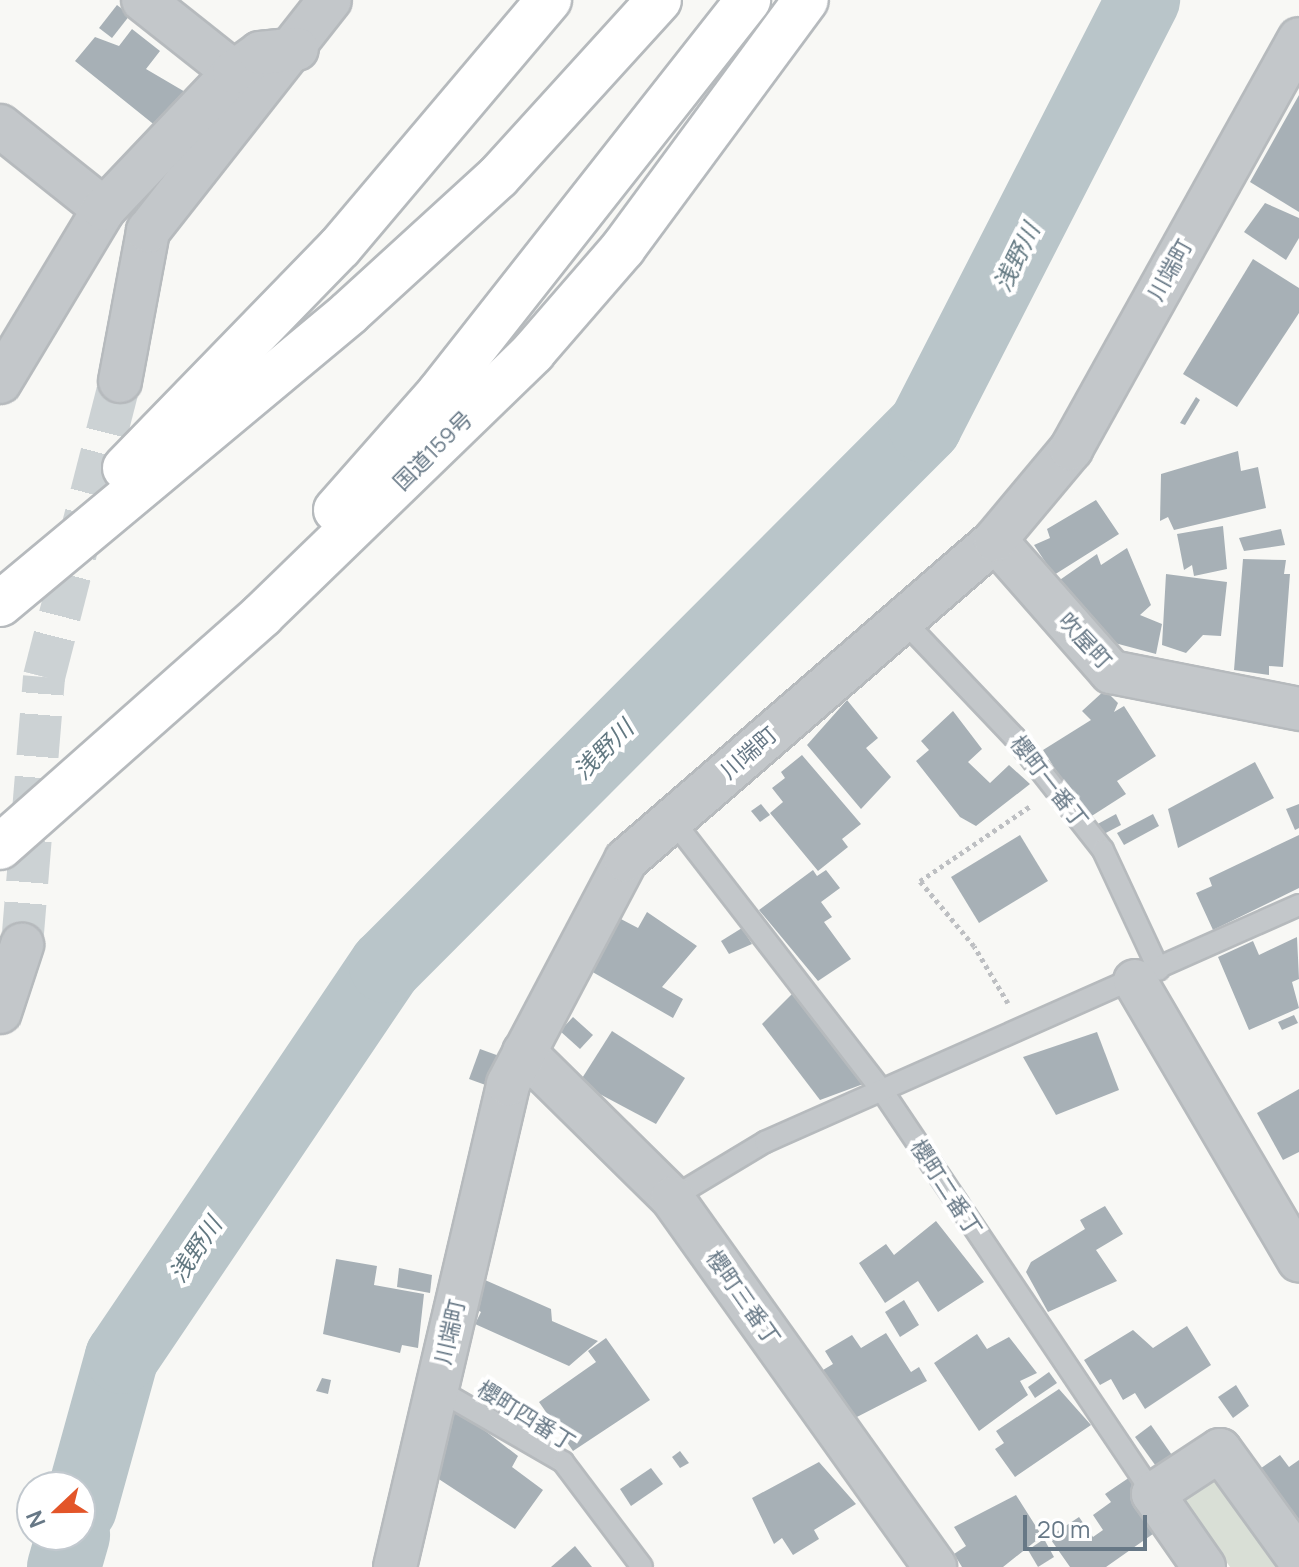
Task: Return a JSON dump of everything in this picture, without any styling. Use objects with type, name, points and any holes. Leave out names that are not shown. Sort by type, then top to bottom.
[{"type":"highway","points":[[0,590],[340,247],[549,0]]},
{"type":"highway","points":[[0,604],[349,313],[498,177],[659,0]]},
{"type":"highway","points":[[43,809],[318,530],[564,238],[748,0]]},
{"type":"highway","name":"国道159号","points":[[0,847],[262,615],[533,352],[623,248],[806,0]]},
{"type":"street","points":[[143,0],[234,72]]},
{"type":"street","points":[[120,381],[148,231],[297,49],[330,0]]},
{"type":"street","name":"川端町","points":[[395,1567],[508,1084],[626,860],[995,540],[1071,449],[1299,39]]},
{"type":"street","points":[[6,359],[104,209],[234,72],[260,53],[297,49]]},
{"type":"street","points":[[0,126],[104,209]]},
{"type":"street","name":"吹屋町","points":[[995,540],[1111,672],[1299,709]]},
{"type":"street","points":[[0,1012],[22,945]]},
{"type":"street","name":"櫻町一番丁","points":[[1147,975],[1299,1261]]},
{"type":"street","name":"櫻町三番丁","points":[[524,1052],[672,1198],[935,1567]]},
{"type":"street","points":[[1153,1494],[1220,1450],[1299,1559]]},
{"type":"street","name":"櫻町二番丁","points":[[1153,1494],[1204,1567]]},
{"type":"lane","name":"櫻町一番丁","points":[[903,620],[1055,789],[1103,850],[1147,975]]},
{"type":"lane","name":"櫻町二番丁","points":[[672,819],[883,1092],[1153,1494]]},
{"type":"lane","points":[[672,1198],[765,1142],[1024,1032],[1299,905]]},
{"type":"lane","name":"櫻町四番丁","points":[[437,1389],[563,1462],[642,1567]]},
{"type":"path","points":[[1024,1032],[974,946],[920,881],[1055,789]]},
{"type":"shaded area","points":[[1208,1472],[1279,1567],[1230,1567],[1180,1494]]},
{"type":"building","points":[[117,5],[130,15],[112,38],[99,28]]},
{"type":"building","points":[[132,29],[160,51],[146,69],[192,96],[167,135],[75,61],[95,37],[119,46]]},
{"type":"building","points":[[1299,95],[1299,212],[1250,182]]},
{"type":"building","points":[[1265,203],[1299,218],[1299,238],[1286,260],[1244,232]]},
{"type":"building","points":[[1253,259],[1299,288],[1299,313],[1237,407],[1183,374]]},
{"type":"building","points":[[1196,397],[1200,400],[1185,425],[1180,423]]},
{"type":"building","points":[[1238,451],[1241,471],[1258,467],[1266,508],[1174,530],[1168,517],[1160,521],[1161,474]]},
{"type":"building","points":[[1096,500],[1119,534],[1054,575],[1034,545],[1050,538],[1047,529]]},
{"type":"building","points":[[1223,526],[1227,569],[1194,576],[1192,565],[1184,570],[1177,534]]},
{"type":"building","points":[[1281,529],[1285,545],[1244,551],[1239,538]]},
{"type":"building","points":[[1127,548],[1151,605],[1140,615],[1162,624],[1156,654],[1111,642],[1054,584],[1097,554],[1101,565]]},
{"type":"building","points":[[1243,559],[1286,560],[1284,574],[1290,574],[1283,667],[1269,666],[1269,675],[1234,670]]},
{"type":"building","points":[[1166,574],[1227,582],[1221,636],[1203,635],[1186,653],[1162,645]]},
{"type":"building","points":[[1105,690],[1118,703],[1114,712],[1124,706],[1156,756],[1117,781],[1126,794],[1087,819],[1043,750],[1091,720],[1082,711]]},
{"type":"building","points":[[847,700],[878,738],[866,748],[891,777],[861,809],[807,745]]},
{"type":"building","points":[[953,711],[982,749],[968,762],[990,783],[1009,765],[1030,784],[976,826],[960,817],[916,761],[929,750],[921,741]]},
{"type":"building","points":[[802,755],[861,824],[842,839],[848,847],[818,871],[770,813],[783,802],[772,788],[785,778],[781,772]]},
{"type":"building","points":[[1255,762],[1274,798],[1178,848],[1168,809]]},
{"type":"building","points":[[761,804],[770,815],[760,822],[751,811]]},
{"type":"building","points":[[1299,804],[1299,828],[1295,830],[1286,809]]},
{"type":"building","points":[[1116,814],[1121,825],[1100,836],[1094,826]]},
{"type":"building","points":[[1153,814],[1159,826],[1124,845],[1117,833]]},
{"type":"building","points":[[1020,835],[1048,881],[979,923],[951,877]]},
{"type":"building","points":[[1299,835],[1299,888],[1213,930],[1196,893],[1212,886],[1209,878]]},
{"type":"building","points":[[813,870],[817,876],[826,870],[840,888],[821,902],[832,917],[824,922],[851,959],[818,981],[759,910]]},
{"type":"building","points":[[647,912],[697,946],[662,987],[683,999],[673,1018],[589,970],[619,918],[638,928]]},
{"type":"building","points":[[742,928],[752,944],[729,954],[721,941]]},
{"type":"building","points":[[1297,937],[1299,979],[1292,982],[1299,1008],[1249,1030],[1218,957],[1253,941],[1259,955]]},
{"type":"building","points":[[793,993],[823,1026],[866,1083],[820,1100],[762,1024]]},
{"type":"building","points":[[1294,1015],[1298,1023],[1282,1030],[1278,1022]]},
{"type":"building","points":[[573,1017],[593,1035],[580,1049],[560,1031]]},
{"type":"building","points":[[612,1031],[685,1078],[656,1124],[579,1083]]},
{"type":"building","points":[[1097,1032],[1119,1090],[1056,1115],[1023,1057]]},
{"type":"building","points":[[480,1049],[502,1057],[491,1087],[469,1079]]},
{"type":"building","points":[[1299,1089],[1299,1152],[1283,1160],[1257,1113]]},
{"type":"building","points":[[1105,1206],[1123,1234],[1096,1250],[1117,1281],[1048,1312],[1026,1272],[1031,1262],[1085,1229],[1080,1220]]},
{"type":"building","points":[[936,1221],[984,1282],[938,1312],[918,1281],[885,1303],[859,1263],[886,1244],[894,1255]]},
{"type":"building","points":[[336,1259],[377,1266],[374,1285],[424,1294],[418,1348],[402,1345],[400,1353],[323,1334]]},
{"type":"building","points":[[399,1268],[432,1275],[430,1293],[397,1287]]},
{"type":"building","points":[[485,1280],[551,1309],[552,1321],[598,1341],[569,1366],[475,1324],[481,1312],[473,1308]]},
{"type":"building","points":[[904,1300],[919,1325],[900,1337],[885,1312]]},
{"type":"building","points":[[1187,1326],[1211,1365],[1145,1409],[1135,1393],[1123,1400],[1111,1379],[1100,1385],[1084,1360],[1133,1330],[1153,1348]]},
{"type":"building","points":[[886,1333],[911,1372],[919,1367],[927,1381],[853,1419],[823,1370],[833,1364],[825,1351],[852,1335],[861,1348]]},
{"type":"building","points":[[977,1334],[987,1349],[1009,1337],[1037,1373],[1020,1381],[1028,1395],[979,1431],[934,1363]]},
{"type":"building","points":[[606,1338],[650,1400],[573,1451],[539,1402],[596,1362],[588,1351]]},
{"type":"building","points":[[1049,1372],[1057,1383],[1035,1398],[1028,1387]]},
{"type":"building","points":[[322,1378],[331,1380],[328,1394],[316,1391]]},
{"type":"building","points":[[1236,1385],[1249,1406],[1233,1418],[1218,1397]]},
{"type":"building","points":[[1059,1389],[1091,1425],[1015,1477],[995,1449],[1004,1443],[996,1431]]},
{"type":"building","points":[[454,1407],[518,1456],[512,1467],[543,1490],[515,1529],[428,1472]]},
{"type":"building","points":[[1151,1425],[1174,1458],[1158,1469],[1135,1437]]},
{"type":"building","points":[[680,1451],[689,1463],[680,1468],[672,1457]]},
{"type":"building","points":[[1280,1455],[1289,1467],[1299,1460],[1299,1535],[1254,1473]]},
{"type":"building","points":[[819,1462],[856,1504],[814,1530],[819,1539],[793,1555],[782,1538],[774,1544],[752,1498]]},
{"type":"building","points":[[651,1468],[663,1484],[631,1506],[620,1489]]},
{"type":"building","points":[[1130,1477],[1160,1529],[1106,1567],[1070,1567],[1049,1537],[1079,1517],[1093,1537],[1103,1530],[1093,1515],[1111,1502],[1105,1494]]},
{"type":"building","points":[[1016,1495],[1042,1536],[1003,1567],[962,1567],[954,1554],[966,1546],[954,1527]]},
{"type":"building","points":[[1044,1539],[1054,1557],[1038,1567],[1028,1550]]},
{"type":"building","points":[[575,1546],[592,1567],[551,1567]]},
{"type":"waterway","name":"浅野川","points":[[90,1471],[122,1357],[386,966],[925,426],[1143,0]]},
{"type":"waterway","name":"浅野川","points":[[64,1567],[68,1551]]},
{"type":"tunnel","points":[[22,945],[44,677],[120,381]]}]
